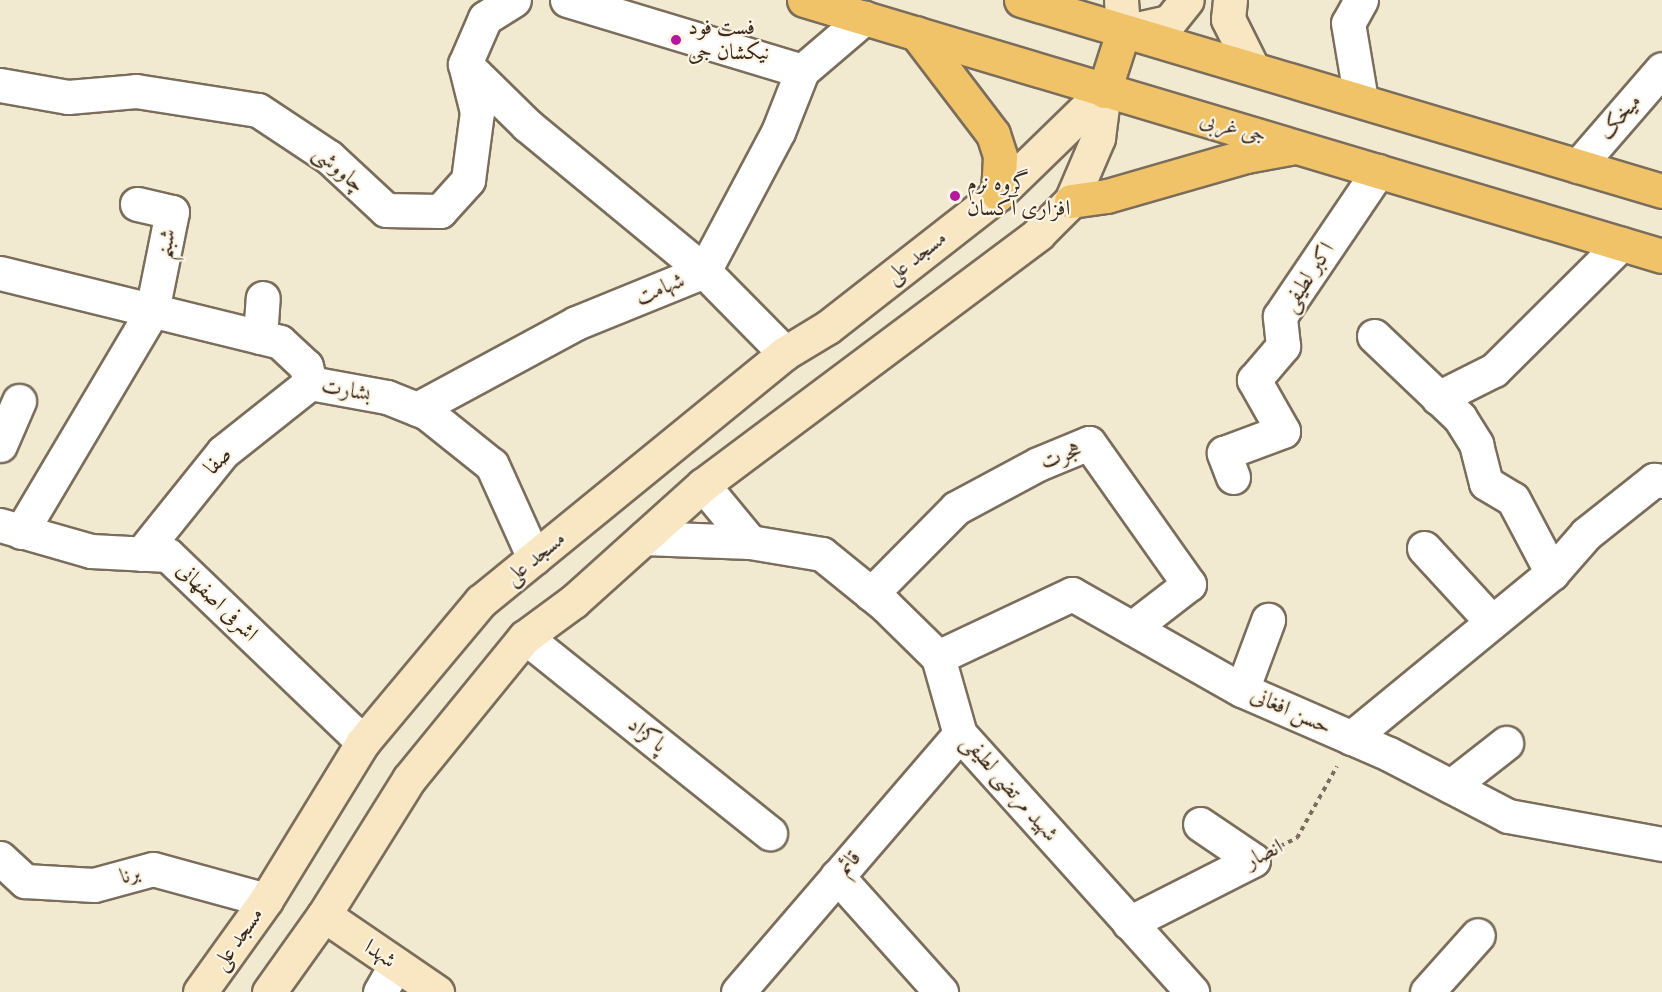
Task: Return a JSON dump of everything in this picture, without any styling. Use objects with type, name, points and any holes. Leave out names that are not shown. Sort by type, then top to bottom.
[{"type":"main road","name":"جی غربی","points":[[804,0],[1662,256]]},
{"type":"main road","points":[[1021,0],[1662,191]]},
{"type":"main road","points":[[269,992],[324,915],[409,778],[525,637],[574,601],[703,485],[1038,234],[1071,201],[1098,138],[1104,91],[1123,32],[1121,0]]},
{"type":"main road","points":[[1123,32],[1169,22],[1187,0]]},
{"type":"main road","points":[[1230,0],[1228,19],[1252,67]]},
{"type":"main road","points":[[916,33],[993,134],[1000,156],[998,194]]},
{"type":"main road","name":"مسجد علی","points":[[200,992],[266,900],[363,742],[482,601],[785,353],[828,327],[998,194],[1104,91]]},
{"type":"main road","points":[[1071,201],[1107,196],[1246,156],[1298,147]]},
{"type":"main road","name":"شهدا","points":[[324,915],[437,992]]},
{"type":"street","points":[[514,0],[485,18],[465,64],[527,125],[704,271],[785,353]]},
{"type":"street","points":[[567,0],[802,71],[864,18]]},
{"type":"street","points":[[1361,0],[1348,23],[1361,100]]},
{"type":"street","name":"چاووشی","points":[[0,85],[68,97],[136,91],[258,110],[329,156],[386,210],[440,211],[468,180],[477,112],[465,64]]},
{"type":"street","name":"میخک","points":[[1578,166],[1662,69]]},
{"type":"street","name":"شهامت","points":[[417,409],[576,323],[704,271],[778,132],[802,71]]},
{"type":"street","name":"اکبر لطیفی","points":[[1233,477],[1224,453],[1283,431],[1254,380],[1283,346],[1280,316],[1378,171]]},
{"type":"street","name":"شبنم","points":[[137,204],[172,212],[152,310]]},
{"type":"street","points":[[1438,398],[1494,370],[1621,244]]},
{"type":"street","name":"بشارت","points":[[0,273],[280,342],[306,366],[310,383],[387,397],[428,413],[492,465],[534,558]]},
{"type":"street","points":[[260,337],[263,298]]},
{"type":"street","points":[[11,528],[152,310]]},
{"type":"street","points":[[1374,336],[1460,418],[1476,444],[1486,483],[1513,499],[1552,573]]},
{"type":"street","name":"صفا","points":[[141,554],[224,452],[310,383]]},
{"type":"street","points":[[0,445],[19,401]]},
{"type":"street","name":"هجرت","points":[[871,594],[956,508],[1038,464],[1089,442],[1189,584],[1132,628]]},
{"type":"street","points":[[1352,738],[1552,573],[1586,534],[1654,480],[1662,481]]},
{"type":"street","points":[[703,485],[750,542]]},
{"type":"street","name":"اشرفی اصفهانی","points":[[11,528],[91,551],[168,555],[363,742]]},
{"type":"street","points":[[644,538],[750,542],[822,554],[871,594],[938,657]]},
{"type":"street","points":[[1424,548],[1492,622]]},
{"type":"street","name":"حسن افغانی","points":[[938,657],[1072,594],[1242,690],[1352,738],[1508,816],[1662,844]]},
{"type":"street","points":[[1242,690],[1268,620]]},
{"type":"street","name":"پاکزاد","points":[[525,637],[770,833]]},
{"type":"street","name":"شهید مرتضی لطیفی","points":[[938,657],[960,734],[1192,992]]},
{"type":"street","name":"قائم","points":[[738,992],[960,734]]},
{"type":"street","points":[[1450,786],[1506,743]]},
{"type":"street","points":[[1200,824],[1253,860]]},
{"type":"street","name":"برنا","points":[[0,858],[25,881],[94,885],[153,869],[266,900]]},
{"type":"street","name":"انصار","points":[[1130,923],[1253,860]]},
{"type":"street","points":[[837,876],[941,992]]},
{"type":"street","points":[[1427,992],[1478,935]]},
{"type":"street","points":[[380,992],[396,964]]},
{"type":"path","name":"انصار","points":[[1253,860],[1297,838],[1352,738]]},
{"type":"place","name":"فست فود نیکشان جی","points":[[676,40]]},
{"type":"place","name":"گروه نرم افزاری آکسان","points":[[955,196]]}]
